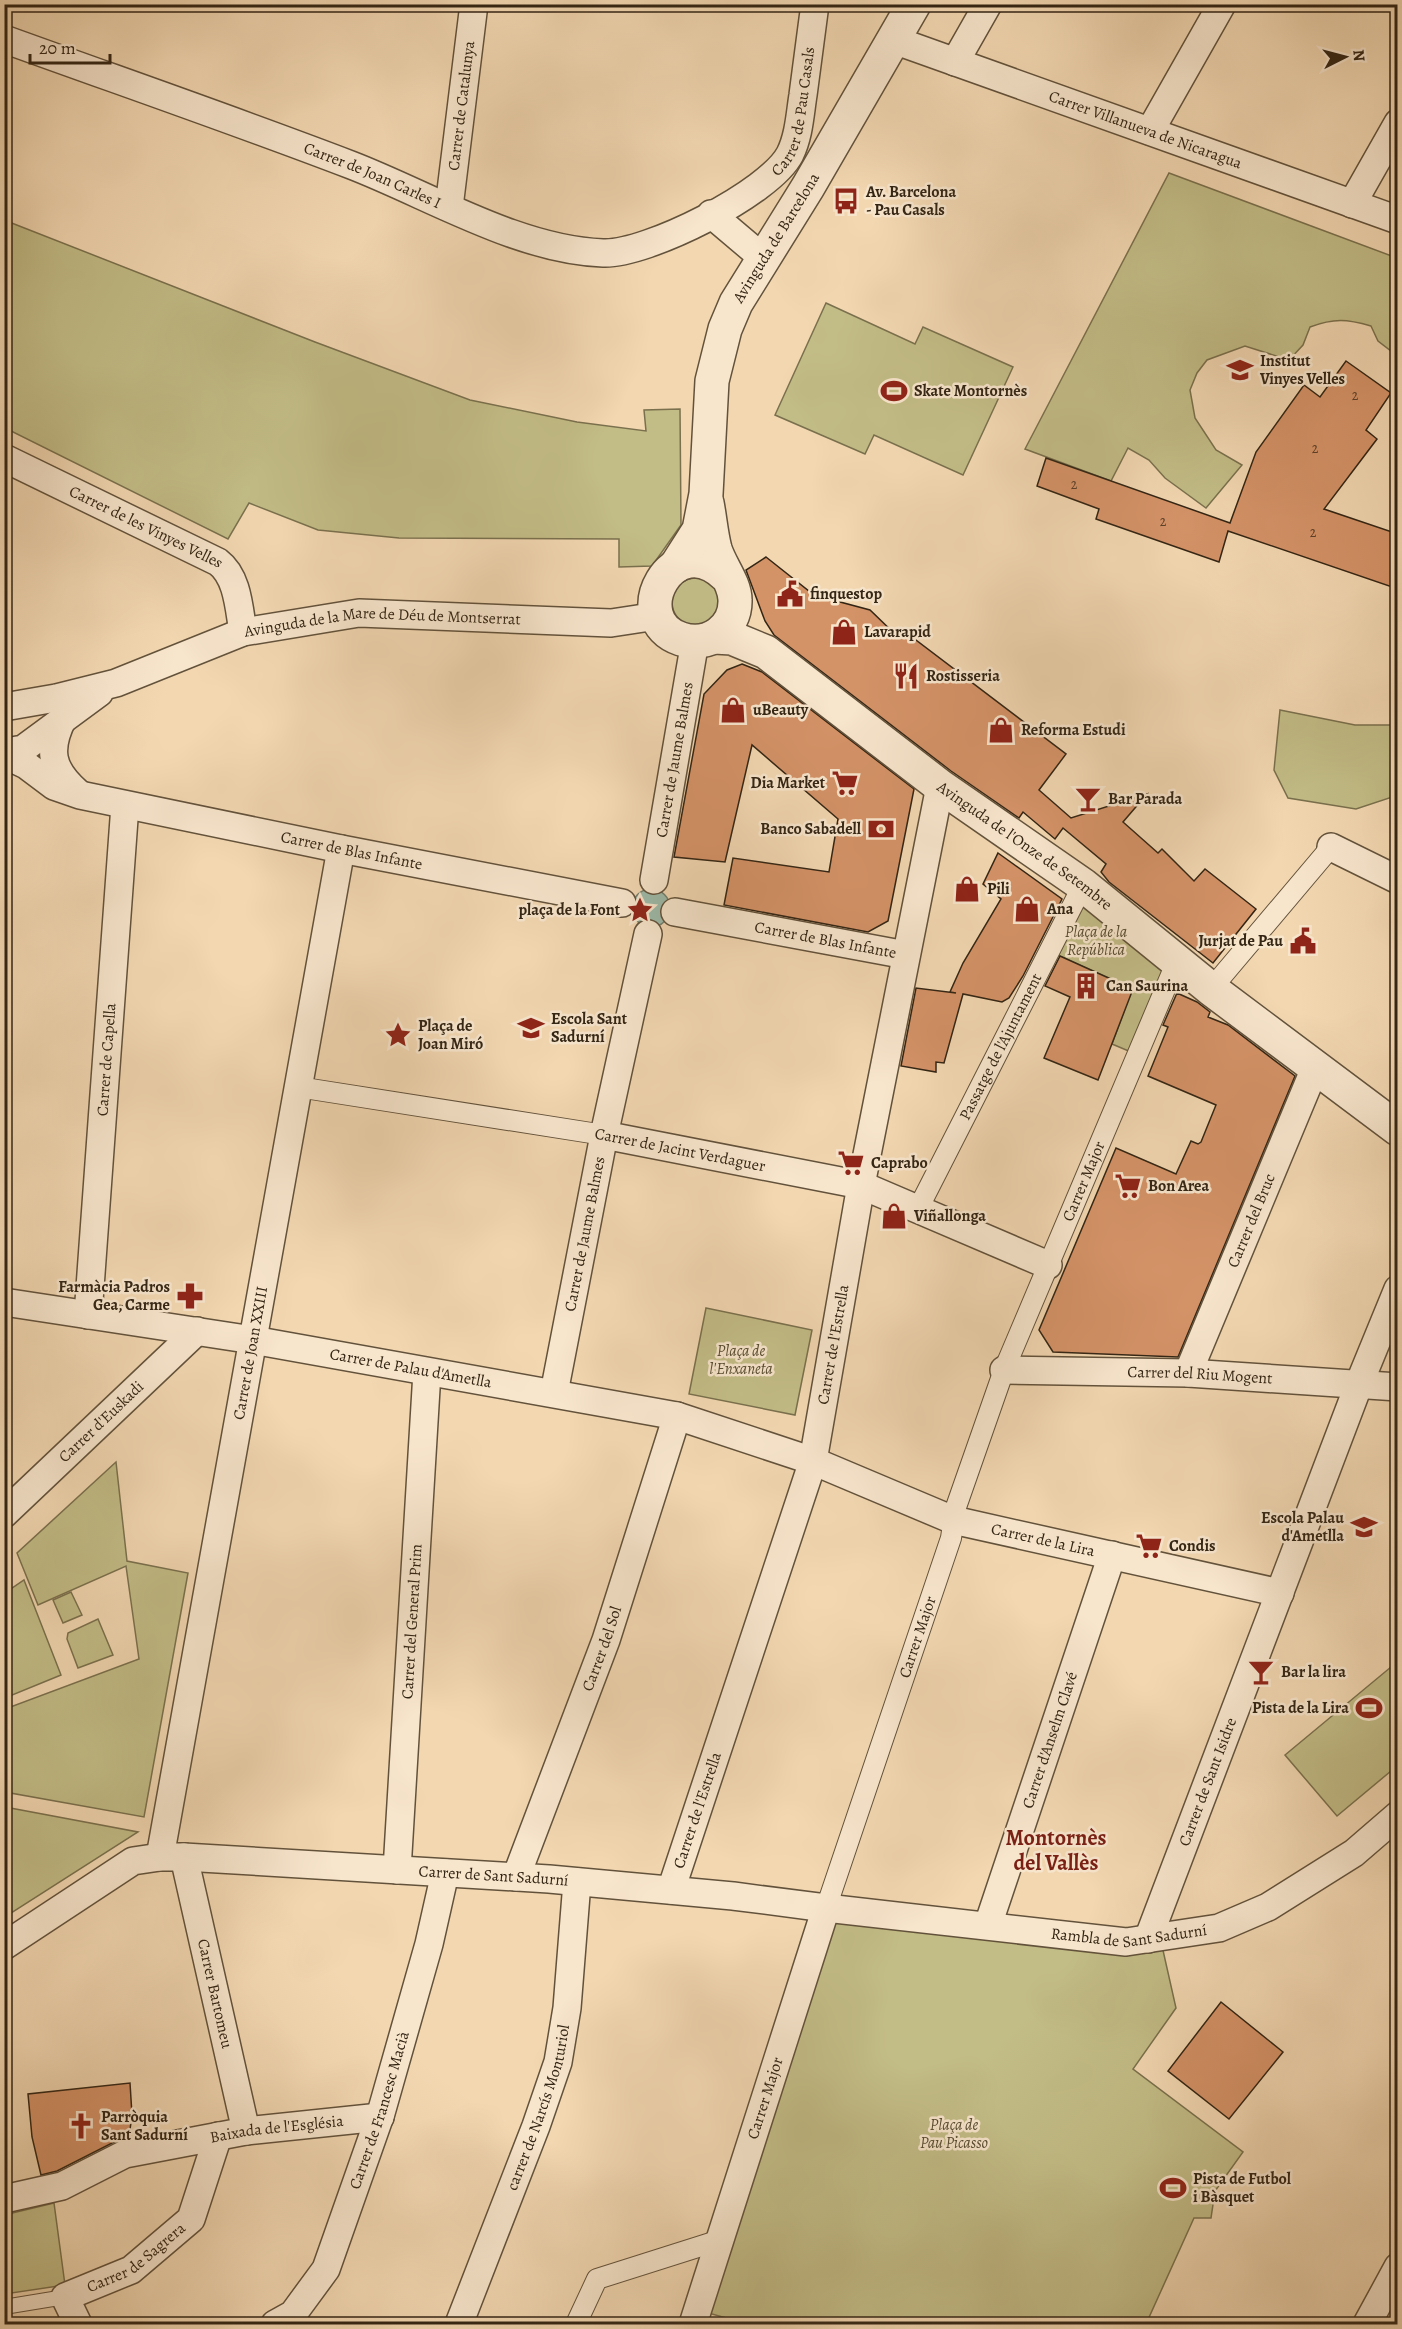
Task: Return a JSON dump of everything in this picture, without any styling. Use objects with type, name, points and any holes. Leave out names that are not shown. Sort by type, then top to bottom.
[{"type":"street","name":"Carrer de Catalunya","points":[[449,207],[474,4]]},
{"type":"street","name":"Carrer de Pau Casals","points":[[741,200],[790,155],[798,129],[815,4]]},
{"type":"street","name":"Avinguda de Barcelona","points":[[706,489],[708,419],[712,381],[725,329],[736,303],[808,187],[914,4]]},
{"type":"street","points":[[955,62],[987,4]]},
{"type":"street","points":[[1150,131],[1222,4]]},
{"type":"street","name":"Carrer de Joan Carles I","points":[[4,39],[354,166],[528,238],[571,250],[605,254],[638,248],[741,200]]},
{"type":"street","name":"Carrer Villanueva de Nicaragua","points":[[894,40],[1398,220]]},
{"type":"street","points":[[1352,204],[1398,123]]},
{"type":"street","points":[[763,181],[791,212]]},
{"type":"street","points":[[711,214],[763,258]]},
{"type":"street","name":"Carrer de les Vinyes Velles","points":[[4,458],[225,567],[230,577],[243,632]]},
{"type":"street","points":[[676,566],[699,530],[706,489]]},
{"type":"street","points":[[706,489],[715,548],[744,627],[766,652]]},
{"type":"street","points":[[705,639],[727,626],[731,620],[731,588],[712,565],[694,561],[676,566],[667,572],[658,584],[655,595],[657,616],[669,633],[679,639],[705,639],[732,638],[766,652]]},
{"type":"street","name":"Avinguda de la Mare de Déu de Montserrat","points":[[4,707],[56,698],[116,683],[243,632],[358,613],[611,623],[657,616]]},
{"type":"street","name":"Carrer de Jaume Balmes","points":[[654,880],[705,639]]},
{"type":"street","name":"Avinguda de l'Onze de Setembre","points":[[766,652],[940,786],[1083,885],[1211,989],[1398,1130]]},
{"type":"street","name":"Avinguda de la Mare de Déu de Montserrat","points":[[5,751],[23,749],[63,718],[116,683]]},
{"type":"street","points":[[63,718],[56,733],[53,748],[56,765],[59,775],[80,795]]},
{"type":"street","name":"Carrer de Blas Infante","points":[[5,751],[54,786],[80,795],[341,849],[622,903]]},
{"type":"street","name":"Carrer de l'Estrella","points":[[671,1890],[813,1461],[861,1185],[940,786]]},
{"type":"street","name":"Carrer de Capella","points":[[88,1315],[125,805]]},
{"type":"street","points":[[1211,989],[1331,847],[1398,880]]},
{"type":"street","name":"Carrer de Joan XXIII","points":[[172,1857],[253,1341],[341,849]]},
{"type":"street","points":[[643,880],[654,880],[662,883],[672,892],[676,904],[675,912],[667,927],[657,933],[648,934],[636,931],[628,924],[622,912],[622,903],[630,887],[643,880]]},
{"type":"street","name":"Passatge de l'Ajuntament","points":[[918,1209],[1083,885]]},
{"type":"street","name":"Carrer de Blas Infante","points":[[675,912],[906,955]]},
{"type":"street","name":"Carrer de Jaume Balmes","points":[[554,1393],[604,1136],[648,934]]},
{"type":"street","name":"Carrer Major","points":[[693,2325],[826,1908],[951,1539],[955,1510],[1004,1370],[1177,961]]},
{"type":"street","name":"Carrer del Bruc","points":[[1188,1372],[1315,1068]]},
{"type":"street","name":"Carrer de Jacint Verdaguer","points":[[298,1087],[604,1136],[861,1185],[1048,1265]]},
{"type":"street","name":"Carrer de Sant Isidre","points":[[1148,1939],[1359,1384],[1398,1289]]},
{"type":"street","name":"Carrer de Palau d'Ametlla","points":[[4,1302],[197,1331],[677,1416],[813,1461]]},
{"type":"street","name":"Carrer d'Euskadi","points":[[4,1514],[197,1331]]},
{"type":"street","name":"Carrer del Riu Mogent","points":[[1004,1370],[1188,1372],[1398,1387]]},
{"type":"street","name":"Carrer del General Prim","points":[[397,1870],[427,1372]]},
{"type":"street","name":"Carrer del Sol","points":[[516,1877],[606,1640],[677,1416]]},
{"type":"street","name":"Carrer de la Lira","points":[[813,1461],[953,1520],[1280,1593]]},
{"type":"street","name":"Carrer d'Anselm Clavé","points":[[987,1925],[1112,1555]]},
{"type":"street","name":"Rambla de Sant Sadurní","points":[[826,1908],[1126,1942],[1219,1928],[1268,1906],[1354,1853],[1398,1815]]},
{"type":"street","name":"Carrer de Sant Sadurní","points":[[4,1946],[133,1861],[172,1857],[577,1881],[733,1896],[826,1908]]},
{"type":"street","name":"Carrer Bartomeu","points":[[172,1857],[246,2131]]},
{"type":"street","name":"Carrer de Francesc Macià","points":[[275,2325],[293,2314],[326,2269],[380,2117],[429,1944],[445,1873]]},
{"type":"street","name":"carrer de Narcís Monturiol","points":[[459,2325],[537,2126],[558,2062],[567,2008],[577,1881]]},
{"type":"street","name":"Baixada de l'Església","points":[[4,2199],[62,2186],[125,2154],[246,2131],[380,2117]]},
{"type":"street","name":"Carrer de Sagrera","points":[[65,2297],[131,2270],[191,2219],[218,2136]]},
{"type":"street","points":[[576,2325],[597,2279],[720,2240]]},
{"type":"street","points":[[1367,2325],[1398,2267]]},
{"type":"street","points":[[65,2297],[78,2325]]},
{"type":"lane","points":[[4,2307],[65,2297]]},
{"type":"green space","points":[[1169,173],[1397,258],[1397,353],[1395,354],[1378,341],[1371,326],[1355,322],[1334,321],[1310,327],[1303,345],[1289,360],[1245,346],[1207,360],[1197,373],[1190,390],[1195,418],[1216,450],[1242,465],[1206,508],[1165,478],[1149,460],[1128,448],[1111,481],[1025,449]]},
{"type":"green space","points":[[4,220],[470,400],[577,422],[646,431],[644,410],[680,409],[681,525],[652,566],[619,567],[619,539],[399,538],[318,530],[249,503],[228,539],[5,428]]},
{"type":"green space","name":"Skate Montornès","points":[[826,303],[915,344],[923,327],[1013,367],[963,475],[874,435],[865,454],[775,415]]},
{"type":"green space","points":[[696,578],[713,585],[720,602],[713,619],[696,626],[679,619],[672,602],[679,585]]},
{"type":"green space","points":[[1280,710],[1355,725],[1397,725],[1397,801],[1392,797],[1356,809],[1288,798],[1274,770]]},
{"type":"green space","name":"Plaça de la República","points":[[1085,897],[1168,965],[1131,1052],[1112,1044],[1132,989],[1055,954]]},
{"type":"green space","name":"Plaça de l'Enxaneta","points":[[706,1308],[812,1330],[795,1415],[689,1394]]},
{"type":"green space","points":[[116,1462],[127,1561],[188,1573],[144,1817],[5,1792],[5,1709],[139,1659],[126,1566],[38,1605],[17,1553]]},
{"type":"green space","points":[[24,1580],[61,1675],[5,1698],[5,1593]]},
{"type":"green space","points":[[71,1592],[82,1615],[63,1623],[53,1600]]},
{"type":"green space","points":[[98,1619],[113,1655],[78,1668],[67,1639],[68,1633]]},
{"type":"green space","name":"Pista de la Lira","points":[[1397,1662],[1397,1766],[1337,1816],[1285,1755]]},
{"type":"green space","points":[[5,1807],[138,1832],[5,1917]]},
{"type":"green space","name":"Plaça de Pau Picasso","points":[[826,1908],[1160,1937],[1176,2008],[1133,2069],[1243,2152],[1215,2191],[1211,2218],[1194,2218],[1146,2324],[747,2324],[698,2310]]},
{"type":"green space","points":[[54,2203],[65,2285],[5,2294],[4,2215]]},
{"type":"shaded area","points":[[651,889],[665,894],[670,908],[665,922],[651,927],[637,922],[632,908],[637,894]]},
{"type":"building","points":[[1346,361],[1391,393],[1366,430],[1377,439],[1324,509],[1398,534],[1398,589],[1228,531],[1219,562],[1096,519],[1099,509],[1037,486],[1046,458],[1230,523],[1256,452],[1304,385],[1320,397]]},
{"type":"building","points":[[766,557],[814,595],[870,610],[898,637],[904,631],[1066,754],[1039,790],[1071,818],[1147,794],[1123,822],[1158,853],[1162,849],[1194,881],[1205,869],[1256,909],[1213,963],[1109,882],[1101,872],[1106,864],[1063,828],[1055,839],[1023,812],[1019,818],[951,771],[774,635],[765,621],[746,570]]},
{"type":"building","points":[[742,664],[762,672],[914,789],[888,921],[868,932],[724,905],[733,858],[829,872],[838,819],[752,745],[725,862],[674,857],[704,694],[727,670]]},
{"type":"building","points":[[998,853],[1062,899],[1023,976],[1009,998],[1002,1002],[963,994],[944,1063],[936,1062],[936,1072],[901,1066],[916,988],[956,993],[950,992],[963,963],[1001,899],[983,884]]},
{"type":"building","points":[[1060,956],[1133,989],[1098,1080],[1044,1058],[1070,997],[1045,986]]},
{"type":"building","points":[[1177,993],[1197,1002],[1210,1012],[1208,1017],[1228,1025],[1295,1076],[1178,1357],[1053,1352],[1039,1330],[1116,1148],[1176,1174],[1191,1141],[1198,1144],[1201,1142],[1216,1105],[1148,1076],[1168,1027],[1163,1025]]},
{"type":"building","points":[[1221,2002],[1283,2052],[1229,2119],[1168,2071]]},
{"type":"building","name":"Parròquia Sant Sadurní","points":[[130,2083],[132,2115],[129,2137],[118,2140],[57,2171],[41,2175],[32,2137],[28,2094]]},
{"type":"place","name":"Av. Barcelona - Pau Casals","points":[[846,201]]},
{"type":"place","name":"Institut Vinyes Velles","points":[[1240,370]]},
{"type":"place","name":"Skate Montornès","points":[[894,391]]},
{"type":"place","name":"finquestop","points":[[790,594]]},
{"type":"place","name":"Lavarapid","points":[[844,632]]},
{"type":"place","name":"Rostisseria","points":[[906,676]]},
{"type":"place","name":"uBeauty","points":[[733,710]]},
{"type":"place","name":"Reforma Estudi","points":[[1001,730]]},
{"type":"place","name":"Dia Market","points":[[845,783]]},
{"type":"place","name":"Bar Parada","points":[[1088,799]]},
{"type":"place","name":"Banco Sabadell","points":[[881,829]]},
{"type":"place","name":"Pili","points":[[967,889]]},
{"type":"place","name":"Ana","points":[[1027,909]]},
{"type":"place","name":"plaça de la Font","points":[[640,910]]},
{"type":"place","name":"Jurjat de Pau","points":[[1303,941]]},
{"type":"place","name":"Can Saurina","points":[[1086,986]]},
{"type":"place","name":"Escola Sant Sadurní","points":[[531,1028]]},
{"type":"place","name":"Plaça de Joan Miró","points":[[398,1035]]},
{"type":"place","name":"Caprabo","points":[[851,1163]]},
{"type":"place","name":"Bon Area","points":[[1128,1186]]},
{"type":"place","name":"Viñallonga","points":[[894,1216]]},
{"type":"place","name":"Farmàcia Padros Gea, Carme","points":[[190,1296]]},
{"type":"place","name":"Escola Palau d'Ametlla","points":[[1364,1527]]},
{"type":"place","name":"Condis","points":[[1149,1546]]},
{"type":"place","name":"Bar la lira","points":[[1261,1672]]},
{"type":"place","name":"Pista de la Lira","points":[[1369,1708]]},
{"type":"place","name":"Parròquia Sant Sadurní","points":[[81,2126]]},
{"type":"place","name":"Pista de Futbol i Bàsquet","points":[[1173,2188]]},
{"type":"district","name":"Montornès del Vallès","points":[[1056,1850]]}]
